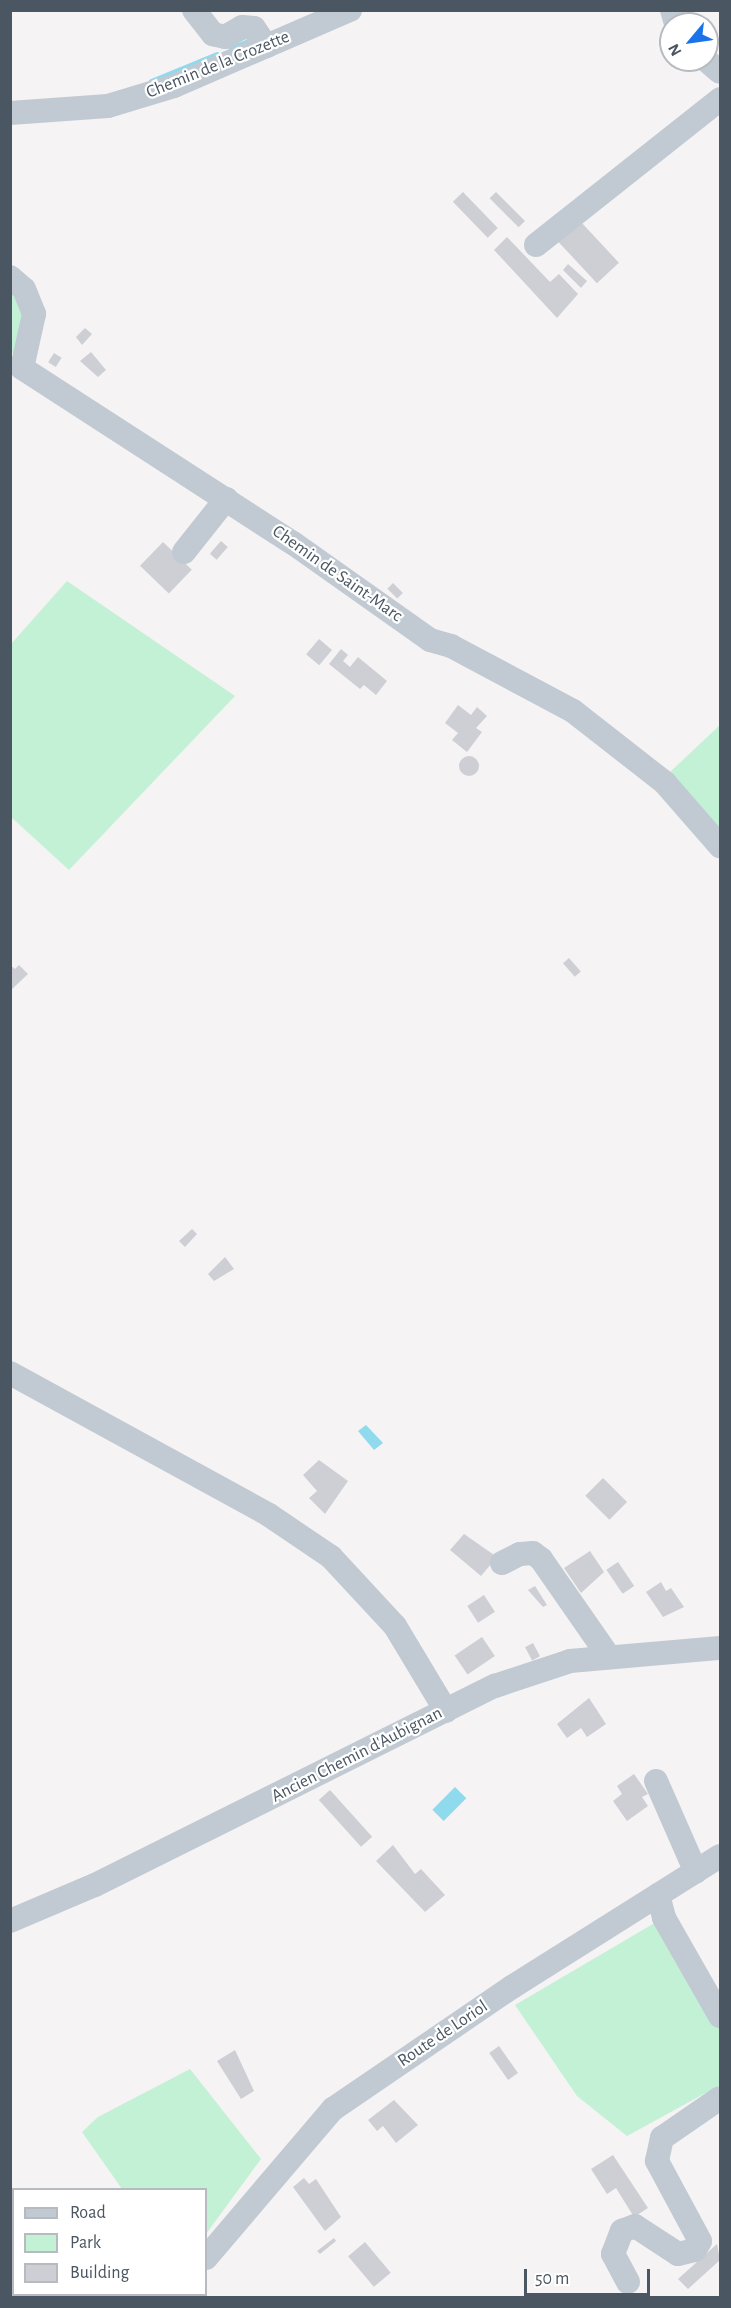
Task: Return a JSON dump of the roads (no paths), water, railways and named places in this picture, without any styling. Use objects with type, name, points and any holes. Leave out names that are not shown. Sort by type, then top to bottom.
[{"type":"street","points":[[194,10],[213,34],[225,37],[242,27],[254,28],[266,46]]},
{"type":"street","name":"Chemin de la Crozette","points":[[10,113],[108,106],[174,86],[350,10]]},
{"type":"street","points":[[536,245],[720,99]]},
{"type":"street","name":"Chemin de Saint-Marc","points":[[10,277],[24,289],[33,314],[22,368],[226,499],[430,640],[451,646],[573,711],[665,783],[720,846]]},
{"type":"street","points":[[184,552],[226,499]]},
{"type":"street","points":[[10,1373],[269,1515],[324,1551],[395,1626],[446,1711]]},
{"type":"street","points":[[502,1563],[520,1554],[533,1553],[541,1559],[609,1657]]},
{"type":"street","name":"Ancien Chemin d'Aubignan","points":[[10,1921],[95,1885],[495,1686],[570,1661],[720,1648]]},
{"type":"street","points":[[656,1781],[696,1872]]},
{"type":"street","name":"Route de Loriol","points":[[207,2257],[333,2109],[512,1987],[720,1856]]},
{"type":"street","points":[[658,1895],[664,1918],[720,2016]]},
{"type":"street","points":[[628,2282],[613,2254],[622,2231],[635,2226],[678,2254],[695,2250],[700,2241],[657,2161],[663,2138],[720,2098]]},
{"type":"water","points":[[366,1425],[383,1443],[374,1450],[358,1431]]},
{"type":"water","points":[[455,1787],[466,1798],[444,1821],[432,1810]]},
{"type":"waterway","points":[[231,48],[253,39]]},
{"type":"waterway","points":[[151,81],[217,54]]}]
